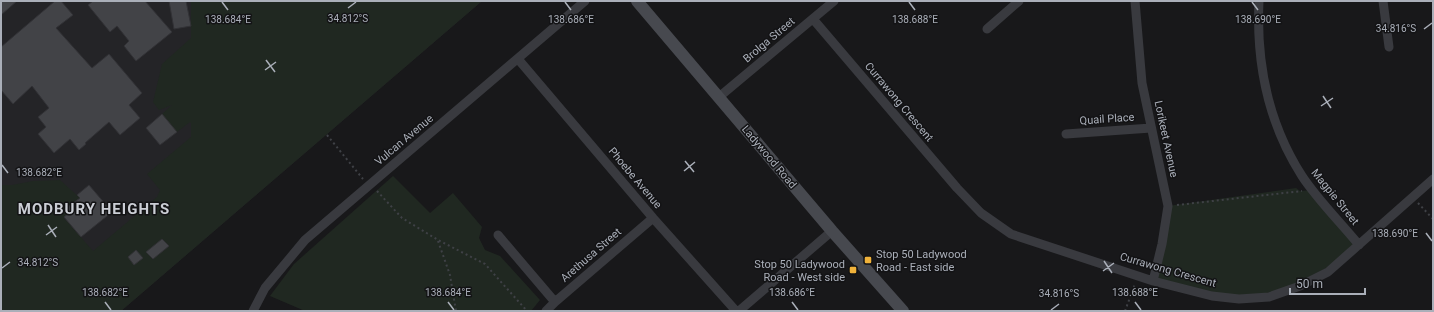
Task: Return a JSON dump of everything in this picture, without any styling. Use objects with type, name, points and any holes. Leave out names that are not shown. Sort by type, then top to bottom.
[{"type":"street","name":"Vulcan Avenue","points":[[254,311],[265,288],[305,240],[585,1]]},
{"type":"street","name":"Ladywood Road","points":[[637,1],[832,231],[903,311]]},
{"type":"street","name":"Brolga Street","points":[[719,97],[834,1]]},
{"type":"street","points":[[987,29],[1019,1]]},
{"type":"street","name":"Lorikeet Avenue","points":[[1135,1],[1142,83],[1168,206],[1162,244],[1153,281]]},
{"type":"street","name":"Magpie Street","points":[[1259,1],[1258,24],[1263,83],[1276,127],[1302,176],[1359,244]]},
{"type":"street","points":[[1383,1],[1389,47]]},
{"type":"street","name":"Currawong Crescent","points":[[813,19],[912,136],[981,214],[1011,234],[1153,281],[1212,296],[1238,299],[1269,297],[1300,286],[1328,272],[1414,198],[1433,179]]},
{"type":"street","name":"Phoebe Avenue","points":[[518,59],[653,218],[736,311]]},
{"type":"street","name":"Quail Place","points":[[1066,134],[1151,128]]},
{"type":"street","name":"Arethusa Street","points":[[546,311],[653,218]]},
{"type":"street","points":[[739,311],[832,231]]},
{"type":"street","points":[[498,235],[555,302]]},
{"type":"path","points":[[326,135],[369,185],[402,218],[438,240],[485,264],[527,311]]},
{"type":"path","points":[[1168,206],[1313,190]]},
{"type":"path","points":[[1414,198],[1433,219]]},
{"type":"path","points":[[438,240],[450,275],[456,311]]},
{"type":"path","points":[[1125,311],[1138,275]]},
{"type":"shaded area","points":[[1,1],[482,1],[121,311],[1,311]]},
{"type":"shaded area","points":[[191,1],[482,1],[121,311],[1,311],[1,185],[12,185],[33,181],[60,180],[80,198],[65,209],[69,213],[64,218],[93,251],[157,197],[160,190],[147,174],[191,137],[190,122],[177,132],[162,114],[172,105],[159,110],[153,102],[162,64],[191,38]]},
{"type":"shaded area","points":[[393,176],[430,213],[453,193],[482,227],[479,238],[485,250],[500,256],[540,300],[531,311],[305,311],[270,296],[294,264]]},
{"type":"shaded area","points":[[1296,188],[1300,191],[1313,190],[1359,245],[1300,286],[1239,299],[1153,281],[1168,206]]},
{"type":"building","points":[[1,1],[17,1],[1,15]]},
{"type":"building","points":[[55,1],[61,1],[73,15],[56,28],[92,68],[109,54],[142,93],[129,105],[140,118],[120,135],[109,122],[79,150],[70,139],[54,153],[38,134],[46,127],[38,117],[49,108],[32,86],[13,104],[1,90],[1,47]]},
{"type":"building","points":[[93,1],[145,1],[172,32],[136,61],[124,46],[129,41],[117,26],[110,32],[88,5]]},
{"type":"building","points":[[169,1],[186,1],[191,26],[174,29]]},
{"type":"building","points":[[162,114],[177,132],[160,145],[146,128]]},
{"type":"building","points":[[89,185],[112,212],[81,237],[64,217],[69,213],[65,209],[80,198],[77,195]]},
{"type":"building","points":[[162,239],[169,246],[153,259],[146,252]]},
{"type":"building","points":[[136,250],[143,258],[134,265],[128,257]]},
{"type":"place","name":"Stop 50 Ladywood Road - East side","points":[[868,260]]},
{"type":"place","name":"Stop 50 Ladywood Road - West side","points":[[853,270]]},
{"type":"district","name":"MODBURY HEIGHTS","points":[[94,209]]}]
